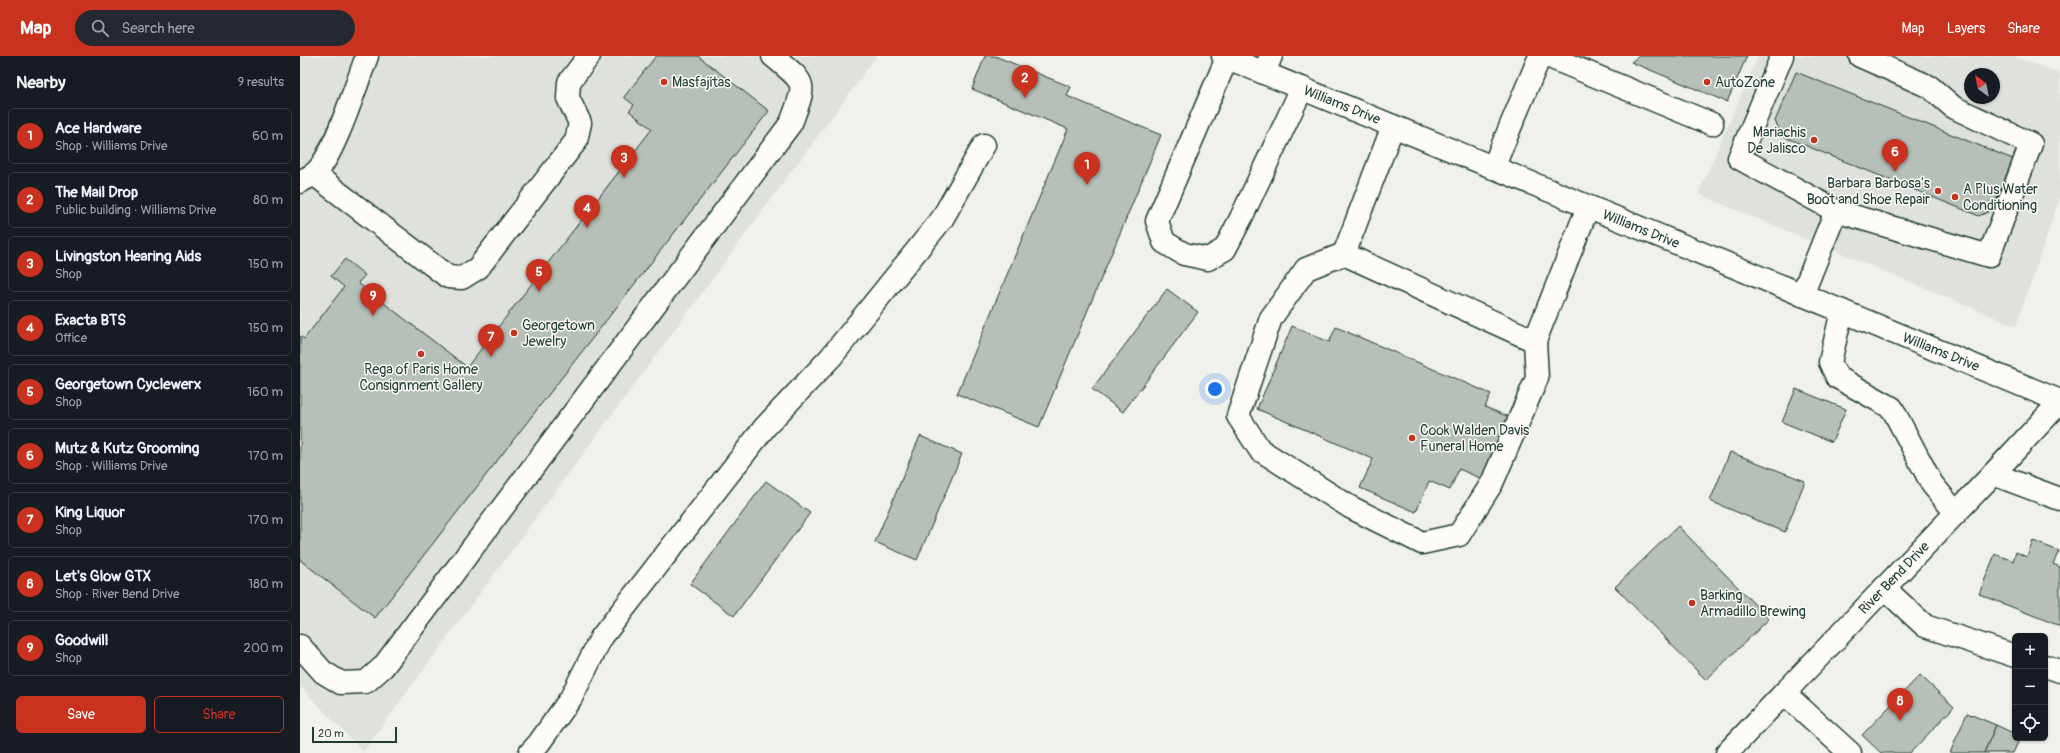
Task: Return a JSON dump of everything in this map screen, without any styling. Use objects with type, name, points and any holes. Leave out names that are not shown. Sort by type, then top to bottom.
[{"type":"main road","points":[[367,56],[344,120],[323,163],[307,178],[448,277],[462,278],[478,268],[576,141],[580,123],[568,98],[569,82],[589,56]]},
{"type":"main road","points":[[300,646],[323,672],[341,683],[366,682],[383,667],[791,123],[803,92],[800,78],[773,56]]},
{"type":"main road","points":[[1493,168],[1540,56]]},
{"type":"main road","points":[[1548,56],[1590,64],[1712,124]]},
{"type":"main road","points":[[1782,56],[1739,158],[1836,211],[1990,256],[2031,144],[1953,107],[1930,87],[1860,56]]},
{"type":"main road","points":[[1225,57],[1157,220],[1164,242],[1184,254],[1208,259],[1225,249],[1302,88]]},
{"type":"main road","name":"Williams Drive","points":[[1225,57],[1268,64],[1302,88],[2060,402]]},
{"type":"main road","points":[[1344,254],[1393,126]]},
{"type":"main road","points":[[530,753],[539,743],[571,698],[601,638],[765,426],[831,357],[942,219],[984,145]]},
{"type":"main road","points":[[1535,341],[1344,254],[1306,268],[1271,318],[1238,416],[1260,450],[1350,507],[1422,543],[1459,535],[1492,484],[1537,378],[1535,341],[1588,207]]},
{"type":"main road","points":[[1802,295],[1836,211]]},
{"type":"main road","points":[[1842,311],[1830,362],[1837,377],[1892,408],[1932,484],[1956,513]]},
{"type":"main road","name":"River Bend Drive","points":[[1727,753],[2060,402]]},
{"type":"main road","points":[[1993,474],[2060,499]]},
{"type":"main road","points":[[1884,588],[1925,626],[2012,655]]},
{"type":"main road","points":[[2048,667],[2060,671]]},
{"type":"main road","points":[[1784,693],[1850,753]]},
{"type":"shaded area","points":[[300,56],[877,56],[363,752],[300,686]]},
{"type":"shaded area","points":[[1758,56],[2012,56],[2060,73],[2060,198],[2016,326],[1698,194]]},
{"type":"building","points":[[656,56],[698,56],[769,111],[375,618],[300,560],[300,336],[304,339],[344,287],[331,276],[345,259],[365,275],[358,283],[467,367],[652,129],[629,111],[634,105],[624,97]]},
{"type":"building","points":[[985,56],[995,56],[1071,87],[1067,96],[1161,135],[1039,427],[957,394],[1068,129],[972,89]]},
{"type":"building","name":"AutoZone","points":[[1639,56],[1747,56],[1727,102],[1631,62]]},
{"type":"building","points":[[1796,72],[2013,159],[1992,210],[1979,216],[1782,136],[1775,121]]},
{"type":"building","points":[[1167,289],[1198,312],[1123,412],[1092,389]]},
{"type":"building","name":"Cook Walden Davis Funeral Home","points":[[1292,326],[1329,342],[1336,327],[1491,394],[1485,407],[1509,417],[1482,479],[1459,469],[1450,490],[1429,481],[1416,512],[1360,488],[1373,459],[1257,409]]},
{"type":"building","points":[[1796,389],[1846,409],[1832,442],[1782,422]]},
{"type":"building","points":[[920,436],[962,454],[917,560],[875,542]]},
{"type":"building","points":[[1730,452],[1805,481],[1785,532],[1710,501]]},
{"type":"building","points":[[766,481],[810,513],[734,616],[690,584]]},
{"type":"building","name":"Barking Armadillo Brewing","points":[[1678,526],[1769,619],[1706,680],[1615,587]]},
{"type":"building","points":[[2033,541],[2059,551],[2053,564],[2060,567],[2060,626],[1979,594],[1995,554],[2013,561],[2016,552],[2027,557]]},
{"type":"building","points":[[1920,675],[1954,707],[1910,753],[1881,753],[1862,735]]},
{"type":"building","points":[[1967,713],[1996,725],[1984,753],[1950,753]]},
{"type":"building","points":[[1996,725],[2012,733],[2012,741],[2019,741],[2013,753],[1984,753]]},
{"type":"place","name":"Masfajitas","points":[[664,82]]},
{"type":"place","name":"AutoZone","points":[[1707,82]]},
{"type":"place","name":"The Mail Drop","points":[[1025,98]]},
{"type":"place","name":"Mariachis De Jalisco","points":[[1814,140]]},
{"type":"place","name":"Mutz & Kutz Grooming","points":[[1895,172]]},
{"type":"place","name":"Livingston Hearing Aids","points":[[624,178]]},
{"type":"place","name":"Ace Hardware","points":[[1087,185]]},
{"type":"place","name":"Barbara Barbosa's Boot and Shoe Repair","points":[[1938,191]]},
{"type":"place","name":"A Plus Water Conditioning","points":[[1955,197]]},
{"type":"place","name":"Exacta BTS","points":[[587,228]]},
{"type":"place","name":"Georgetown Cyclewerx","points":[[539,292]]},
{"type":"place","name":"Goodwill","points":[[373,316]]},
{"type":"place","name":"Georgetown Jewelry","points":[[514,333]]},
{"type":"place","name":"Rega of Paris Home Consignment Gallery","points":[[421,354]]},
{"type":"place","name":"King Liquor","points":[[491,357]]},
{"type":"place","name":"Cook Walden Davis Funeral Home","points":[[1412,438]]},
{"type":"place","name":"Barking Armadillo Brewing","points":[[1692,603]]},
{"type":"place","name":"Let's Glow GTX","points":[[1900,721]]}]
